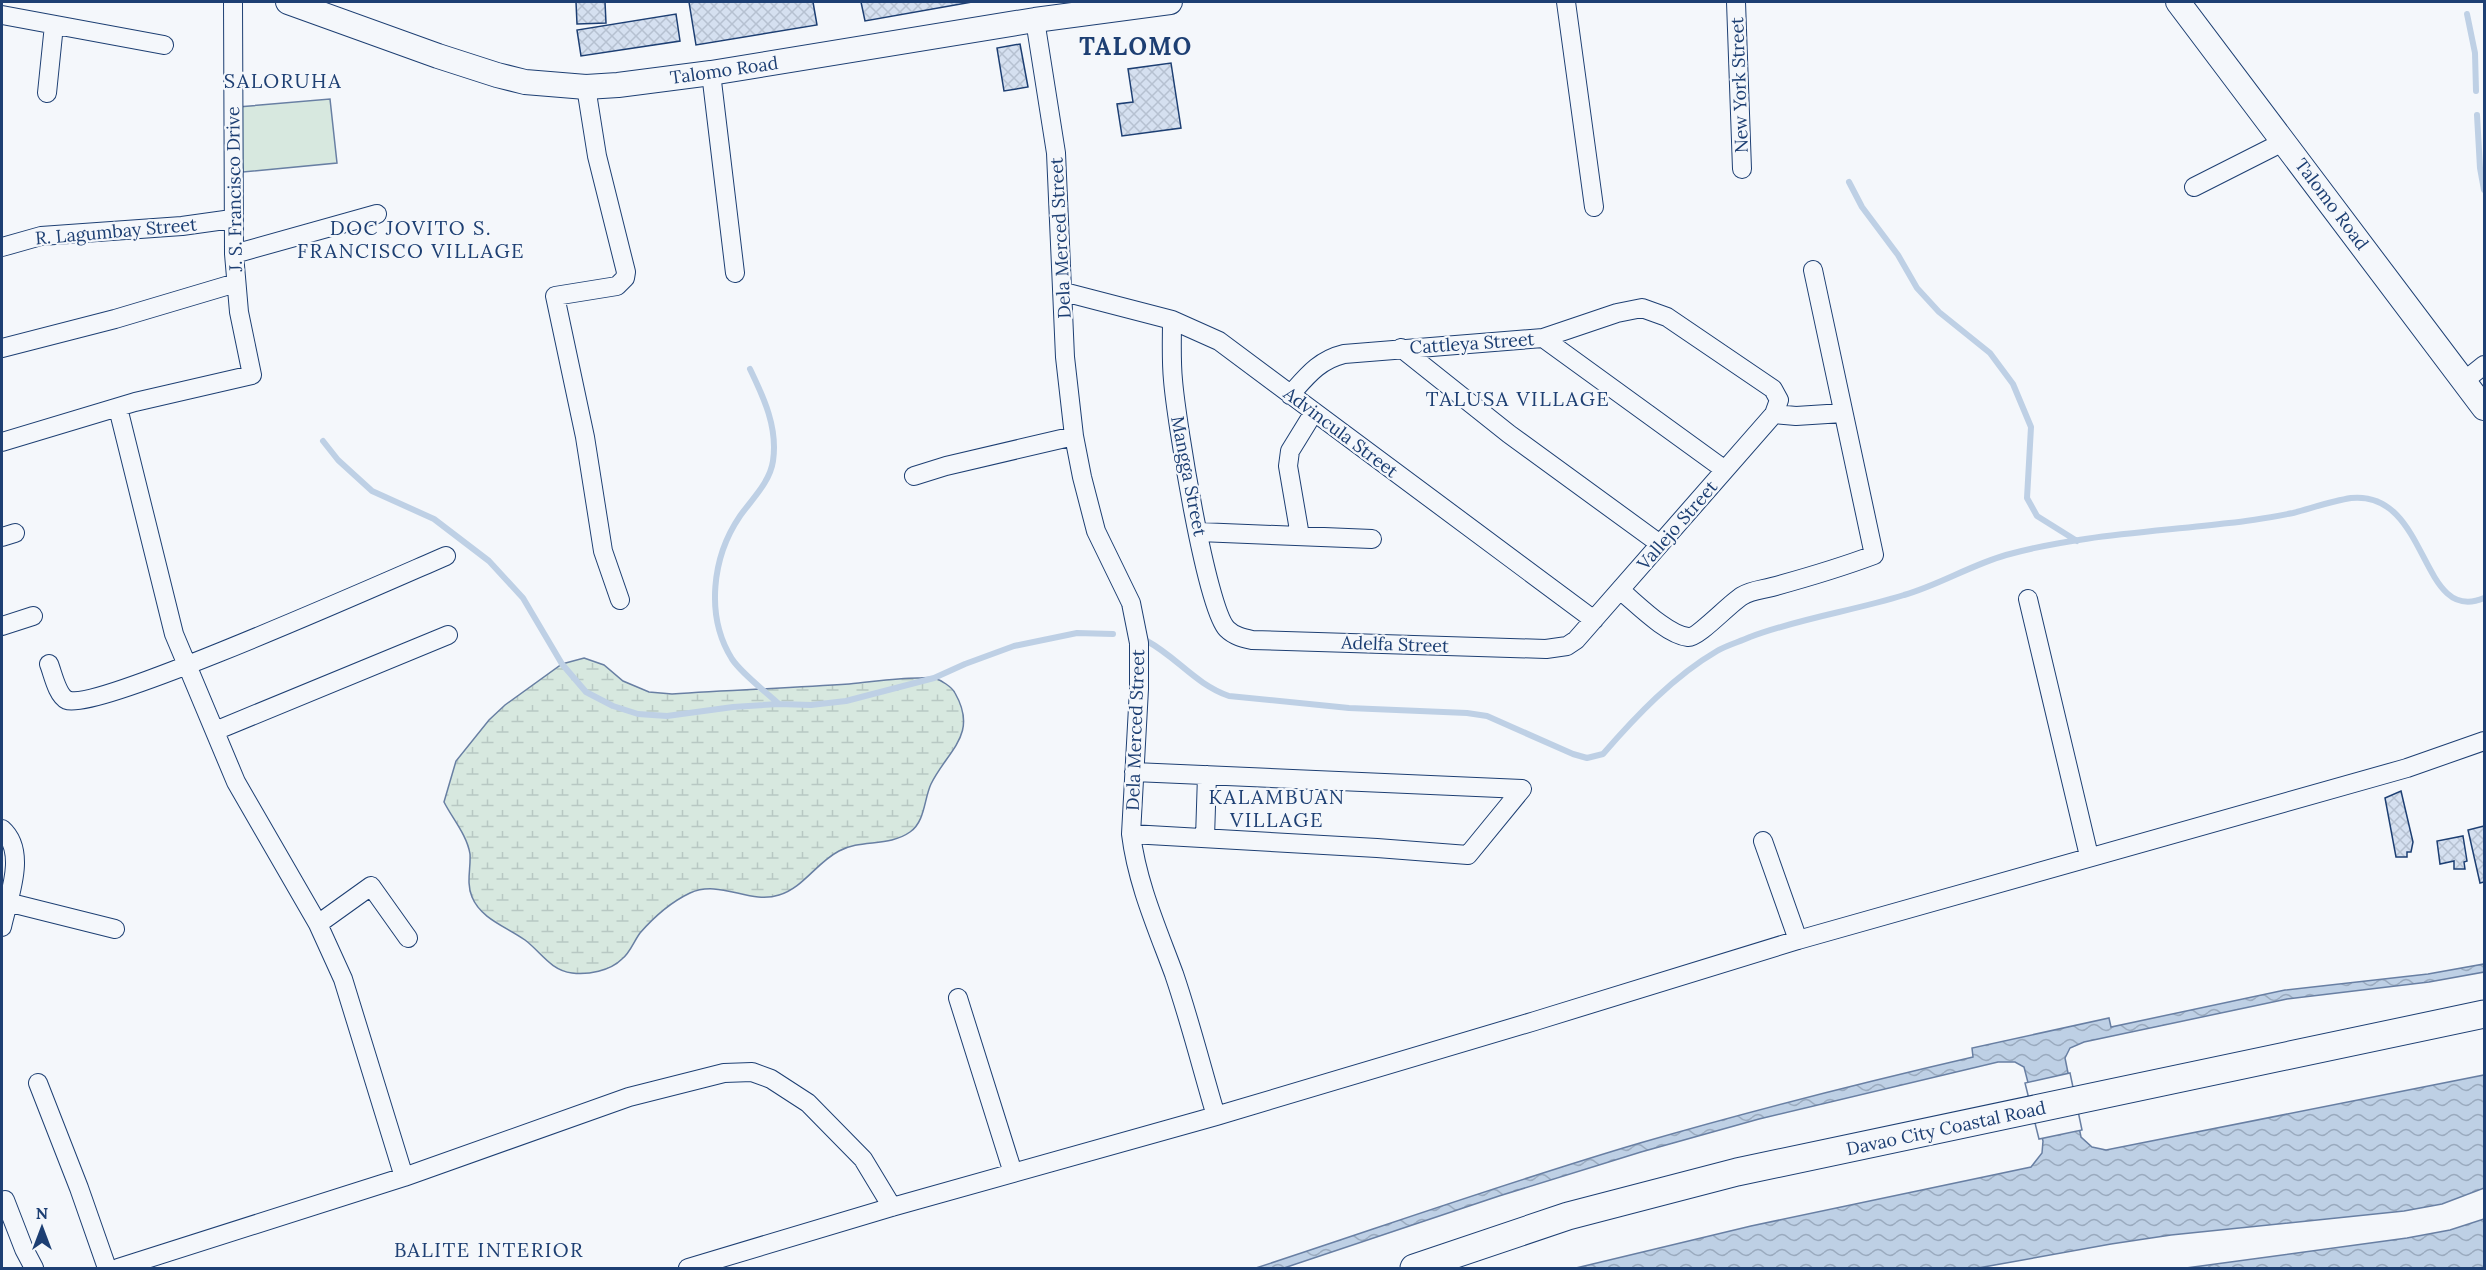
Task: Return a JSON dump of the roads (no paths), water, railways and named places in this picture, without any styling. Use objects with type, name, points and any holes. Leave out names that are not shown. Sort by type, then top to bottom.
[{"type":"main road","name":"Davao City Coastal Road","points":[[1414,1269],[1568,1216],[1737,1172],[2484,1014]]},
{"type":"street","name":"J. S. Francisco Drive","points":[[118,408],[252,375],[239,312],[232,219],[233,2]]},
{"type":"street","name":"Talomo Road","points":[[288,2],[497,75],[525,82],[586,87],[618,86],[711,73],[1042,13],[1170,2]]},
{"type":"street","points":[[1566,2],[1594,207]]},
{"type":"street","name":"New York Street","points":[[1736,2],[1742,170]]},
{"type":"street","name":"Talomo Road","points":[[2178,2],[2484,408]]},
{"type":"street","name":"Dela Merced Street","points":[[1042,13],[1056,153],[1068,398],[1082,477],[1096,531],[1124,584],[1136,623],[1140,667],[1131,834],[1138,876],[1175,978],[1216,1116]]},
{"type":"street","points":[[2,15],[164,45]]},
{"type":"street","points":[[47,93],[54,25]]},
{"type":"street","points":[[711,73],[735,273]]},
{"type":"street","points":[[586,87],[597,156],[626,272],[625,278],[617,286],[555,296],[585,437],[603,550],[620,600]]},
{"type":"street","points":[[2194,187],[2285,141]]},
{"type":"street","points":[[234,254],[377,214]]},
{"type":"street","name":"R. Lagumbay Street","points":[[2,247],[41,236],[183,226],[232,219]]},
{"type":"street","points":[[1620,590],[1671,631],[1685,637],[1692,637],[1699,634],[1728,605],[1751,590],[1770,588],[1874,555],[1813,270]]},
{"type":"street","points":[[2,348],[115,319],[236,283]]},
{"type":"street","name":"Advincula Street","points":[[1064,292],[1172,320],[1219,341],[1594,620]]},
{"type":"street","name":"Cattleya Street","points":[[1290,395],[1315,368],[1328,358],[1401,348],[1543,338],[1631,309],[1654,311],[1667,317],[1773,388],[1776,407]]},
{"type":"street","name":"Mangga Street","points":[[1172,320],[1172,376],[1176,416],[1198,532],[1214,598],[1226,628]]},
{"type":"street","points":[[1543,338],[1725,470]]},
{"type":"street","points":[[1401,348],[1509,434],[1660,544]]},
{"type":"street","points":[[2464,381],[2484,365]]},
{"type":"street","points":[[1776,407],[1796,416],[1844,413]]},
{"type":"street","name":"Vallejo Street","points":[[1567,646],[1576,640],[1594,620],[1725,470],[1776,407]]},
{"type":"street","points":[[2,442],[118,408],[174,634],[236,782],[318,924],[343,979],[404,1177]]},
{"type":"street","points":[[1300,536],[1288,466],[1290,451],[1314,412]]},
{"type":"street","points":[[914,476],[946,466],[1074,436]]},
{"type":"street","points":[[1198,532],[1372,539]]},
{"type":"street","points":[[49,664],[63,697],[74,701],[98,696],[187,666],[446,556]]},
{"type":"street","points":[[2028,599],[2090,856]]},
{"type":"street","points":[[2,626],[33,616]]},
{"type":"street","name":"Adelfa Street","points":[[1226,628],[1237,636],[1252,640],[1546,649],[1567,646]]},
{"type":"street","points":[[215,731],[448,635]]},
{"type":"street","points":[[688,1269],[892,1207],[1216,1116],[1798,940],[2090,856],[2325,792],[2440,758],[2484,741]]},
{"type":"street","points":[[1131,834],[1468,855],[1522,789],[1134,772]]},
{"type":"street","points":[[1205,838],[1206,775]]},
{"type":"street","points":[[2,829],[9,835],[15,849],[15,863],[2,927]]},
{"type":"street","points":[[1763,842],[1798,940]]},
{"type":"street","points":[[318,924],[371,886],[408,938]]},
{"type":"street","points":[[7,903],[115,929]]},
{"type":"street","points":[[958,998],[1013,1173]]},
{"type":"street","points":[[118,1269],[404,1177],[629,1097],[724,1073],[752,1072],[771,1079],[808,1103],[863,1159],[892,1207]]},
{"type":"street","points":[[38,1083],[80,1188],[107,1269]]},
{"type":"street","points":[[5,1200],[34,1269]]},
{"type":"water","points":[[2484,964],[2484,972],[2429,982],[2287,999],[2084,1042],[2070,1048],[2065,1058],[2081,1137],[2092,1147],[2106,1150],[2484,1075],[2484,1268],[1576,1268],[1751,1226],[2031,1167],[2042,1153],[2043,1141],[2024,1067],[2015,1062],[1998,1062],[1759,1119],[1641,1152],[1499,1196],[1284,1268],[1256,1268],[1640,1143],[1806,1098],[1973,1057],[1972,1048],[2109,1018],[2111,1027],[2285,990],[2428,974]]},
{"type":"waterway","points":[[2467,14],[2475,53],[2476,91]]},
{"type":"waterway","points":[[2477,115],[2480,168],[2484,190]]},
{"type":"waterway","points":[[1849,182],[1862,207],[1898,255],[1917,288],[1939,312],[1990,353],[2013,384],[2031,427],[2027,498],[2037,516],[2077,541]]},
{"type":"waterway","points":[[750,369],[765,402],[772,425],[773,461],[768,476],[740,516],[723,550],[715,587],[715,606],[723,642],[732,659],[779,704]]},
{"type":"waterway","points":[[323,441],[338,460],[372,491],[434,519],[489,561],[523,598],[562,664],[586,692],[613,706],[638,714],[667,716],[733,707],[779,704],[811,705],[846,701],[934,678],[1014,646],[1077,633],[1113,634]]},
{"type":"waterway","points":[[1147,641],[1206,685],[1229,696],[1349,708],[1467,713],[1487,716],[1587,758],[1603,754],[1642,711],[1671,685],[1701,661],[1725,647],[1769,630],[1917,591],[2006,555],[2061,543],[2253,520],[2293,513],[2351,498],[2377,501],[2396,514],[2411,534],[2434,577],[2447,593],[2463,601],[2484,598]]},
{"type":"district","name":"TALOMO","points":[[1136,46]]},
{"type":"district","name":"SALORUHA","points":[[283,80]]},
{"type":"district","name":"DOC JOVITO S. FRANCISCO VILLAGE","points":[[411,238]]},
{"type":"district","name":"TALUSA VILLAGE","points":[[1518,398]]},
{"type":"district","name":"KALAMBUAN VILLAGE","points":[[1277,808]]},
{"type":"district","name":"BALITE INTERIOR","points":[[489,1249]]}]
